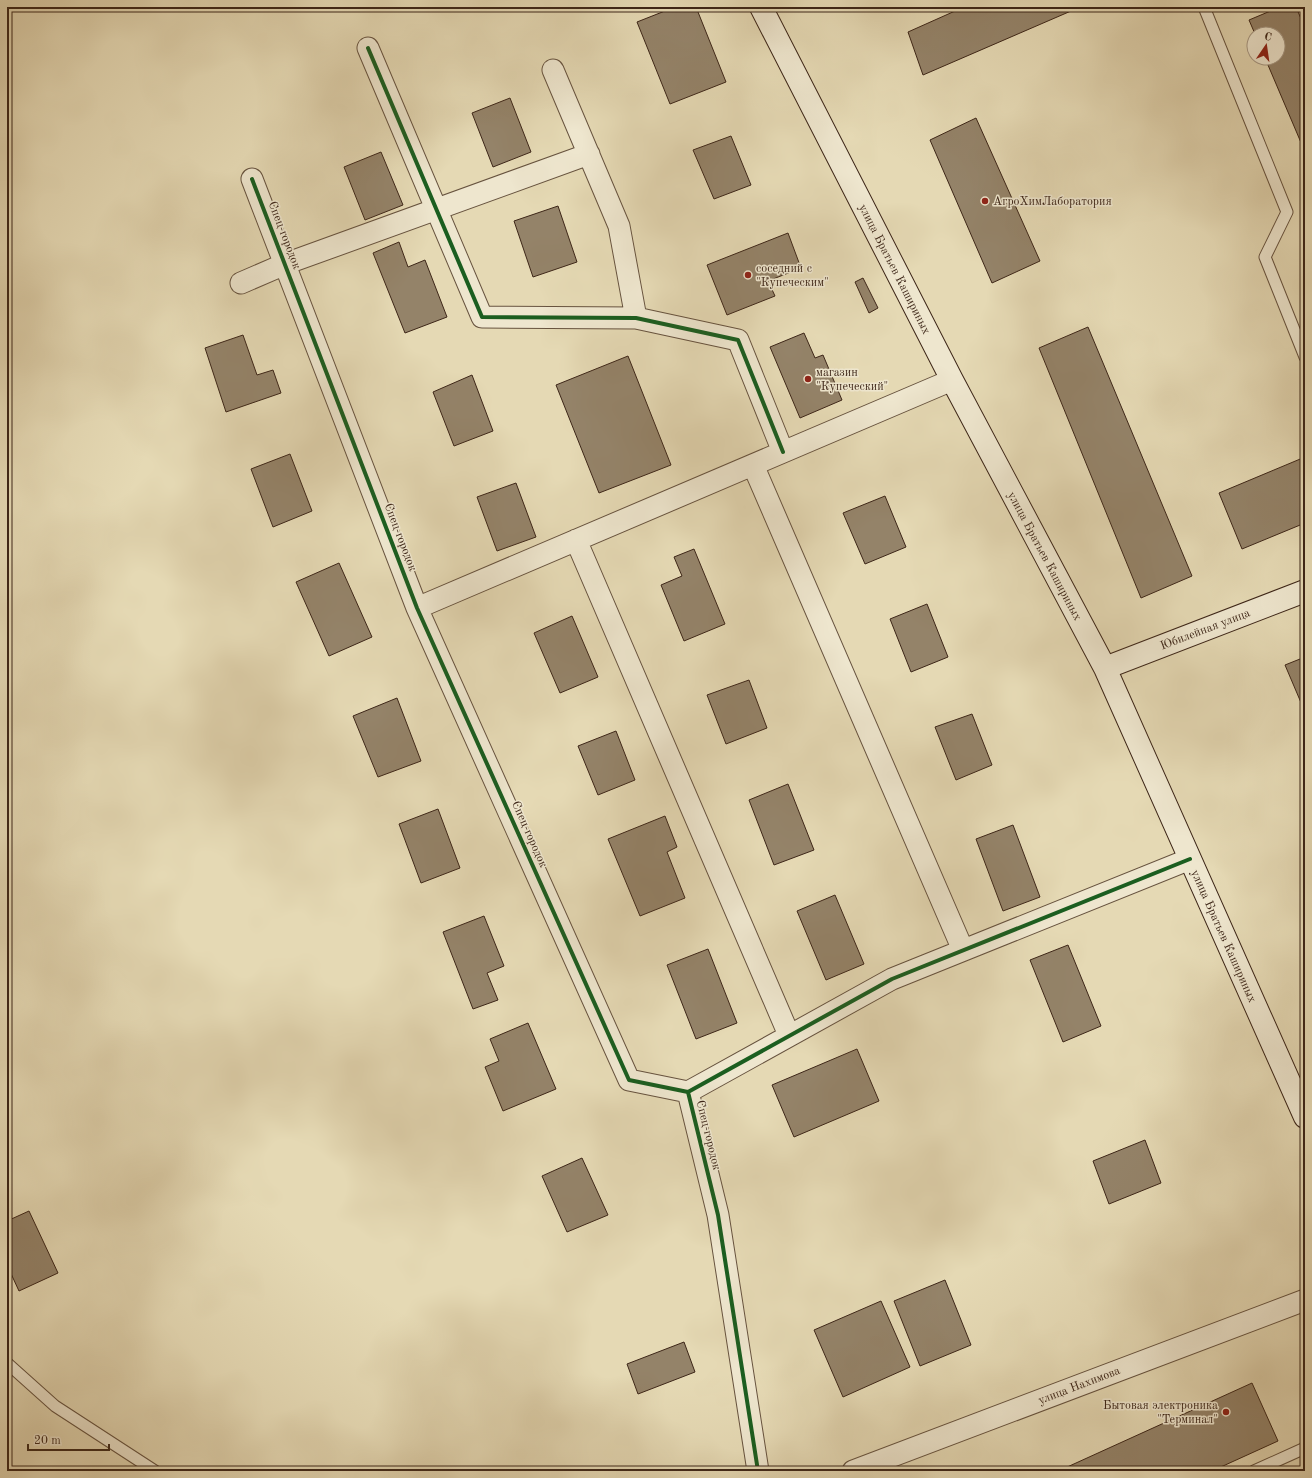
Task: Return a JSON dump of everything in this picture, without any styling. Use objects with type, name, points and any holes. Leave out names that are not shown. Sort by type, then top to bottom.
[{"type":"main road","name":"улица Братьев Кашириных","points":[[761,7],[952,380],[1105,668],[1305,1117]]},
{"type":"main road","name":"Юбилейная улица","points":[[1105,668],[1305,590]]},
{"type":"street","points":[[368,48],[482,317],[636,318],[738,340],[783,452]]},
{"type":"street","points":[[553,70],[619,226],[636,318]]},
{"type":"street","points":[[241,283],[285,264],[589,154]]},
{"type":"street","name":"Спец-городок","points":[[252,179],[417,608],[629,1080],[688,1092],[718,1215],[758,1471]]},
{"type":"street","points":[[417,608],[952,380]]},
{"type":"street","points":[[753,465],[963,950]]},
{"type":"street","points":[[576,540],[789,1035]]},
{"type":"street","points":[[688,1092],[892,979],[1190,859]]},
{"type":"street","name":"улица Нахимова","points":[[853,1471],[1305,1300]]},
{"type":"lane","points":[[1204,7],[1287,212],[1265,257],[1305,357]]},
{"type":"lane","points":[[7,1363],[55,1406],[155,1471]]},
{"type":"lane","points":[[1254,1471],[1305,1448]]},
{"type":"building","points":[[675,7],[696,7],[726,82],[670,104],[637,22]]},
{"type":"building","points":[[964,7],[1069,7],[1071,11],[923,75],[908,32]]},
{"type":"building","points":[[1280,7],[1296,7],[1305,28],[1305,152],[1268,66],[1286,66],[1286,26],[1252,26],[1249,20]]},
{"type":"building","points":[[510,98],[531,152],[493,167],[472,113]]},
{"type":"building","name":"АгроХимЛаборатория","points":[[976,118],[1040,261],[992,283],[930,140]]},
{"type":"building","points":[[731,136],[751,185],[714,199],[693,150]]},
{"type":"building","points":[[381,152],[403,205],[365,220],[344,167]]},
{"type":"building","points":[[558,206],[577,262],[533,277],[514,221]]},
{"type":"building","name":"соседний с \"Купеческим\"","points":[[788,233],[801,268],[768,281],[775,296],[727,315],[707,265]]},
{"type":"building","points":[[399,242],[408,267],[425,260],[447,317],[405,333],[373,253]]},
{"type":"building","points":[[863,278],[878,308],[869,313],[855,282]]},
{"type":"building","points":[[1088,327],[1192,576],[1141,598],[1039,348]]},
{"type":"building","name":"магазин \"Купеческий\"","points":[[804,333],[815,358],[823,355],[842,400],[800,418],[770,347]]},
{"type":"building","points":[[243,335],[257,375],[273,370],[281,393],[226,412],[205,348]]},
{"type":"building","points":[[628,356],[671,465],[599,493],[556,385]]},
{"type":"building","points":[[472,375],[493,431],[454,446],[433,392]]},
{"type":"building","points":[[290,454],[312,511],[273,527],[251,469]]},
{"type":"building","points":[[1305,457],[1305,523],[1242,549],[1219,493]]},
{"type":"building","points":[[516,483],[536,537],[497,551],[477,497]]},
{"type":"building","points":[[885,496],[906,547],[865,564],[843,513]]},
{"type":"building","points":[[694,549],[725,624],[684,641],[661,585],[682,576],[674,557]]},
{"type":"building","points":[[339,563],[372,637],[329,656],[296,582]]},
{"type":"building","points":[[927,604],[948,657],[911,672],[890,619]]},
{"type":"building","points":[[572,616],[598,677],[560,693],[534,633]]},
{"type":"building","points":[[1305,657],[1305,712],[1285,665]]},
{"type":"building","points":[[749,680],[767,728],[726,744],[707,695]]},
{"type":"building","points":[[397,698],[421,761],[378,777],[353,716]]},
{"type":"building","points":[[972,714],[992,765],[956,780],[935,727]]},
{"type":"building","points":[[616,731],[635,780],[598,795],[578,746]]},
{"type":"building","points":[[788,784],[814,850],[774,865],[749,800]]},
{"type":"building","points":[[438,809],[460,868],[421,883],[399,824]]},
{"type":"building","points":[[665,816],[677,847],[667,852],[685,898],[640,916],[608,839]]},
{"type":"building","points":[[1013,825],[1040,897],[1003,911],[976,839]]},
{"type":"building","points":[[835,895],[864,964],[826,980],[797,911]]},
{"type":"building","points":[[484,916],[504,966],[487,973],[498,1000],[473,1009],[443,932]]},
{"type":"building","points":[[1068,945],[1101,1026],[1063,1042],[1030,960]]},
{"type":"building","points":[[708,949],[737,1023],[696,1039],[667,965]]},
{"type":"building","points":[[528,1023],[556,1089],[503,1111],[485,1067],[499,1061],[490,1039]]},
{"type":"building","points":[[857,1049],[879,1101],[794,1137],[772,1085]]},
{"type":"building","points":[[1145,1140],[1161,1183],[1109,1204],[1093,1161]]},
{"type":"building","points":[[582,1158],[608,1215],[567,1232],[542,1176]]},
{"type":"building","points":[[29,1211],[58,1273],[19,1291],[7,1265],[7,1221]]},
{"type":"building","points":[[945,1280],[971,1345],[920,1366],[894,1301]]},
{"type":"building","points":[[881,1301],[910,1367],[843,1397],[814,1330]]},
{"type":"building","points":[[684,1342],[695,1372],[638,1394],[627,1364]]},
{"type":"building","name":"Бытовая электроника \"Терминал\"","points":[[1252,1383],[1278,1441],[1212,1471],[1066,1471],[1065,1468]]},
{"type":"cycle path","points":[[368,48],[482,317],[636,318],[738,340],[783,452]]},
{"type":"cycle path","points":[[252,179],[417,608],[629,1080],[688,1092],[718,1215],[758,1471]]},
{"type":"cycle path","points":[[688,1092],[892,979],[1190,859]]},
{"type":"place","name":"АгроХимЛаборатория","points":[[985,201]]},
{"type":"place","name":"соседний с \"Купеческим\"","points":[[748,275]]},
{"type":"place","name":"магазин \"Купеческий\"","points":[[808,379]]},
{"type":"place","name":"Бытовая электроника \"Терминал\"","points":[[1226,1412]]}]
